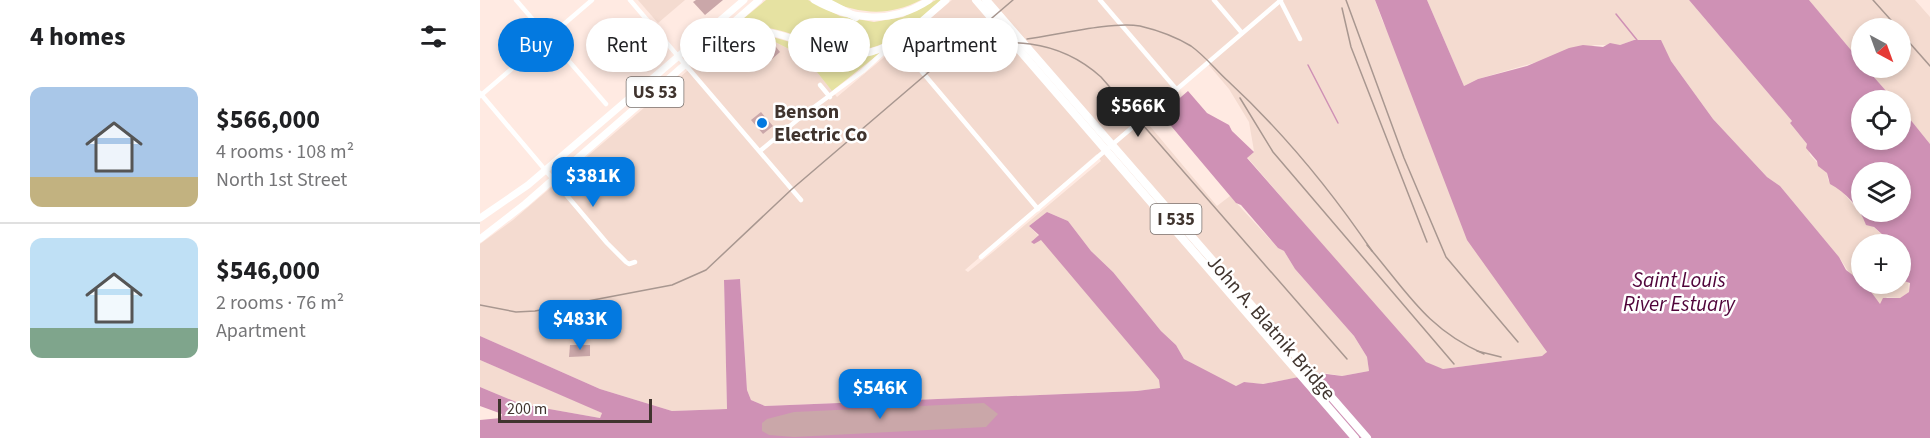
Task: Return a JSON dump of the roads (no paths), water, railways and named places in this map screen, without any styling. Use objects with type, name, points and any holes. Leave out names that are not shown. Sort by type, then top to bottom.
[{"type":"highway","points":[[823,0],[856,17]]},
{"type":"highway","name":"John A. Blatnik Bridge","points":[[976,0],[1355,438]]},
{"type":"highway","name":"John A. Blatnik Bridge","points":[[986,0],[1367,438]]},
{"type":"main road","name":"US 53","points":[[480,218],[547,169],[744,0]]},
{"type":"main road","name":"US 53","points":[[739,18],[759,0]]},
{"type":"main road","points":[[814,0],[842,14],[856,17],[898,14],[929,0]]},
{"type":"main road","points":[[924,18],[946,0]]},
{"type":"main road","points":[[776,34],[851,54],[872,52],[882,47]]},
{"type":"main road","name":"US 53","points":[[480,239],[680,70]]},
{"type":"street","points":[[516,0],[532,18]]},
{"type":"street","points":[[571,18],[592,0]]},
{"type":"street","points":[[630,0],[679,57]]},
{"type":"street","points":[[1100,0],[1177,90]]},
{"type":"street","points":[[1214,0],[1242,33]]},
{"type":"street","points":[[981,258],[1281,0],[1300,39]]},
{"type":"street","points":[[760,151],[882,53]]},
{"type":"street","points":[[574,67],[606,104]]},
{"type":"street","points":[[507,72],[481,94],[626,262],[629,264],[635,262]]},
{"type":"street","points":[[695,72],[801,200]]},
{"type":"street","points":[[922,72],[1038,209]]},
{"type":"street","points":[[820,85],[830,97]]},
{"type":"water","name":"Saint Louis River Estuary","points":[[1375,0],[1427,0],[1464,86],[1478,79],[1527,66],[1569,48],[1583,45],[1603,47],[1610,43],[1620,45],[1634,40],[1661,40],[1671,61],[1713,119],[1767,177],[1780,186],[1839,257],[1846,270],[1851,274],[1851,294],[1873,294],[1880,304],[1883,298],[1900,298],[1911,294],[1911,234],[1882,234],[1865,222],[1911,222],[1911,162],[1851,162],[1851,201],[1830,184],[1827,173],[1818,166],[1817,161],[1806,148],[1807,144],[1790,123],[1792,121],[1689,0],[1809,0],[1851,50],[1851,78],[1875,78],[1885,90],[1851,90],[1851,150],[1911,150],[1911,120],[1930,144],[1930,438],[480,438],[480,420],[501,418],[502,414],[480,406],[480,387],[521,404],[600,418],[602,413],[480,360],[480,336],[600,389],[672,411],[727,409],[724,280],[740,279],[747,390],[751,400],[765,406],[1137,391],[1160,388],[1159,380],[1041,240],[1034,244],[1031,242],[1039,235],[1029,226],[1047,212],[1068,221],[1091,251],[1113,272],[1161,331],[1176,345],[1184,359],[1236,386],[1244,382],[1263,384],[1319,373],[1342,376],[1369,371],[1367,357],[1354,336],[1295,269],[1284,251],[1278,248],[1241,205],[1236,203],[1161,114],[1188,91],[1207,113],[1229,125],[1232,131],[1254,152],[1247,158],[1426,362],[1443,369],[1542,356],[1547,352],[1467,240]]},
{"type":"waterway","points":[[1616,14],[1637,40]]},
{"type":"waterway","points":[[1308,65],[1338,123]]},
{"type":"railway","points":[[480,305],[516,312],[535,311],[672,285],[706,270],[792,189],[1013,0]]},
{"type":"railway","points":[[1346,0],[1404,158],[1446,257],[1518,342]]},
{"type":"railway","points":[[1873,0],[1889,18]]},
{"type":"railway","points":[[1342,8],[1351,47],[1427,242]]},
{"type":"railway","points":[[1027,39],[1100,27],[1128,25],[1160,32],[1191,46],[1287,141],[1340,205],[1372,251]]},
{"type":"railway","points":[[1018,43],[1049,48],[1068,55],[1101,77],[1347,359]]},
{"type":"railway","points":[[1911,44],[1930,66]]},
{"type":"railway","points":[[1240,98],[1273,152],[1454,364]]},
{"type":"railway","points":[[1367,245],[1418,307],[1447,333],[1484,354]]},
{"type":"railway","points":[[1477,351],[1501,357]]},
{"type":"place","name":"Benson Electric Co","points":[[762,123]]}]
